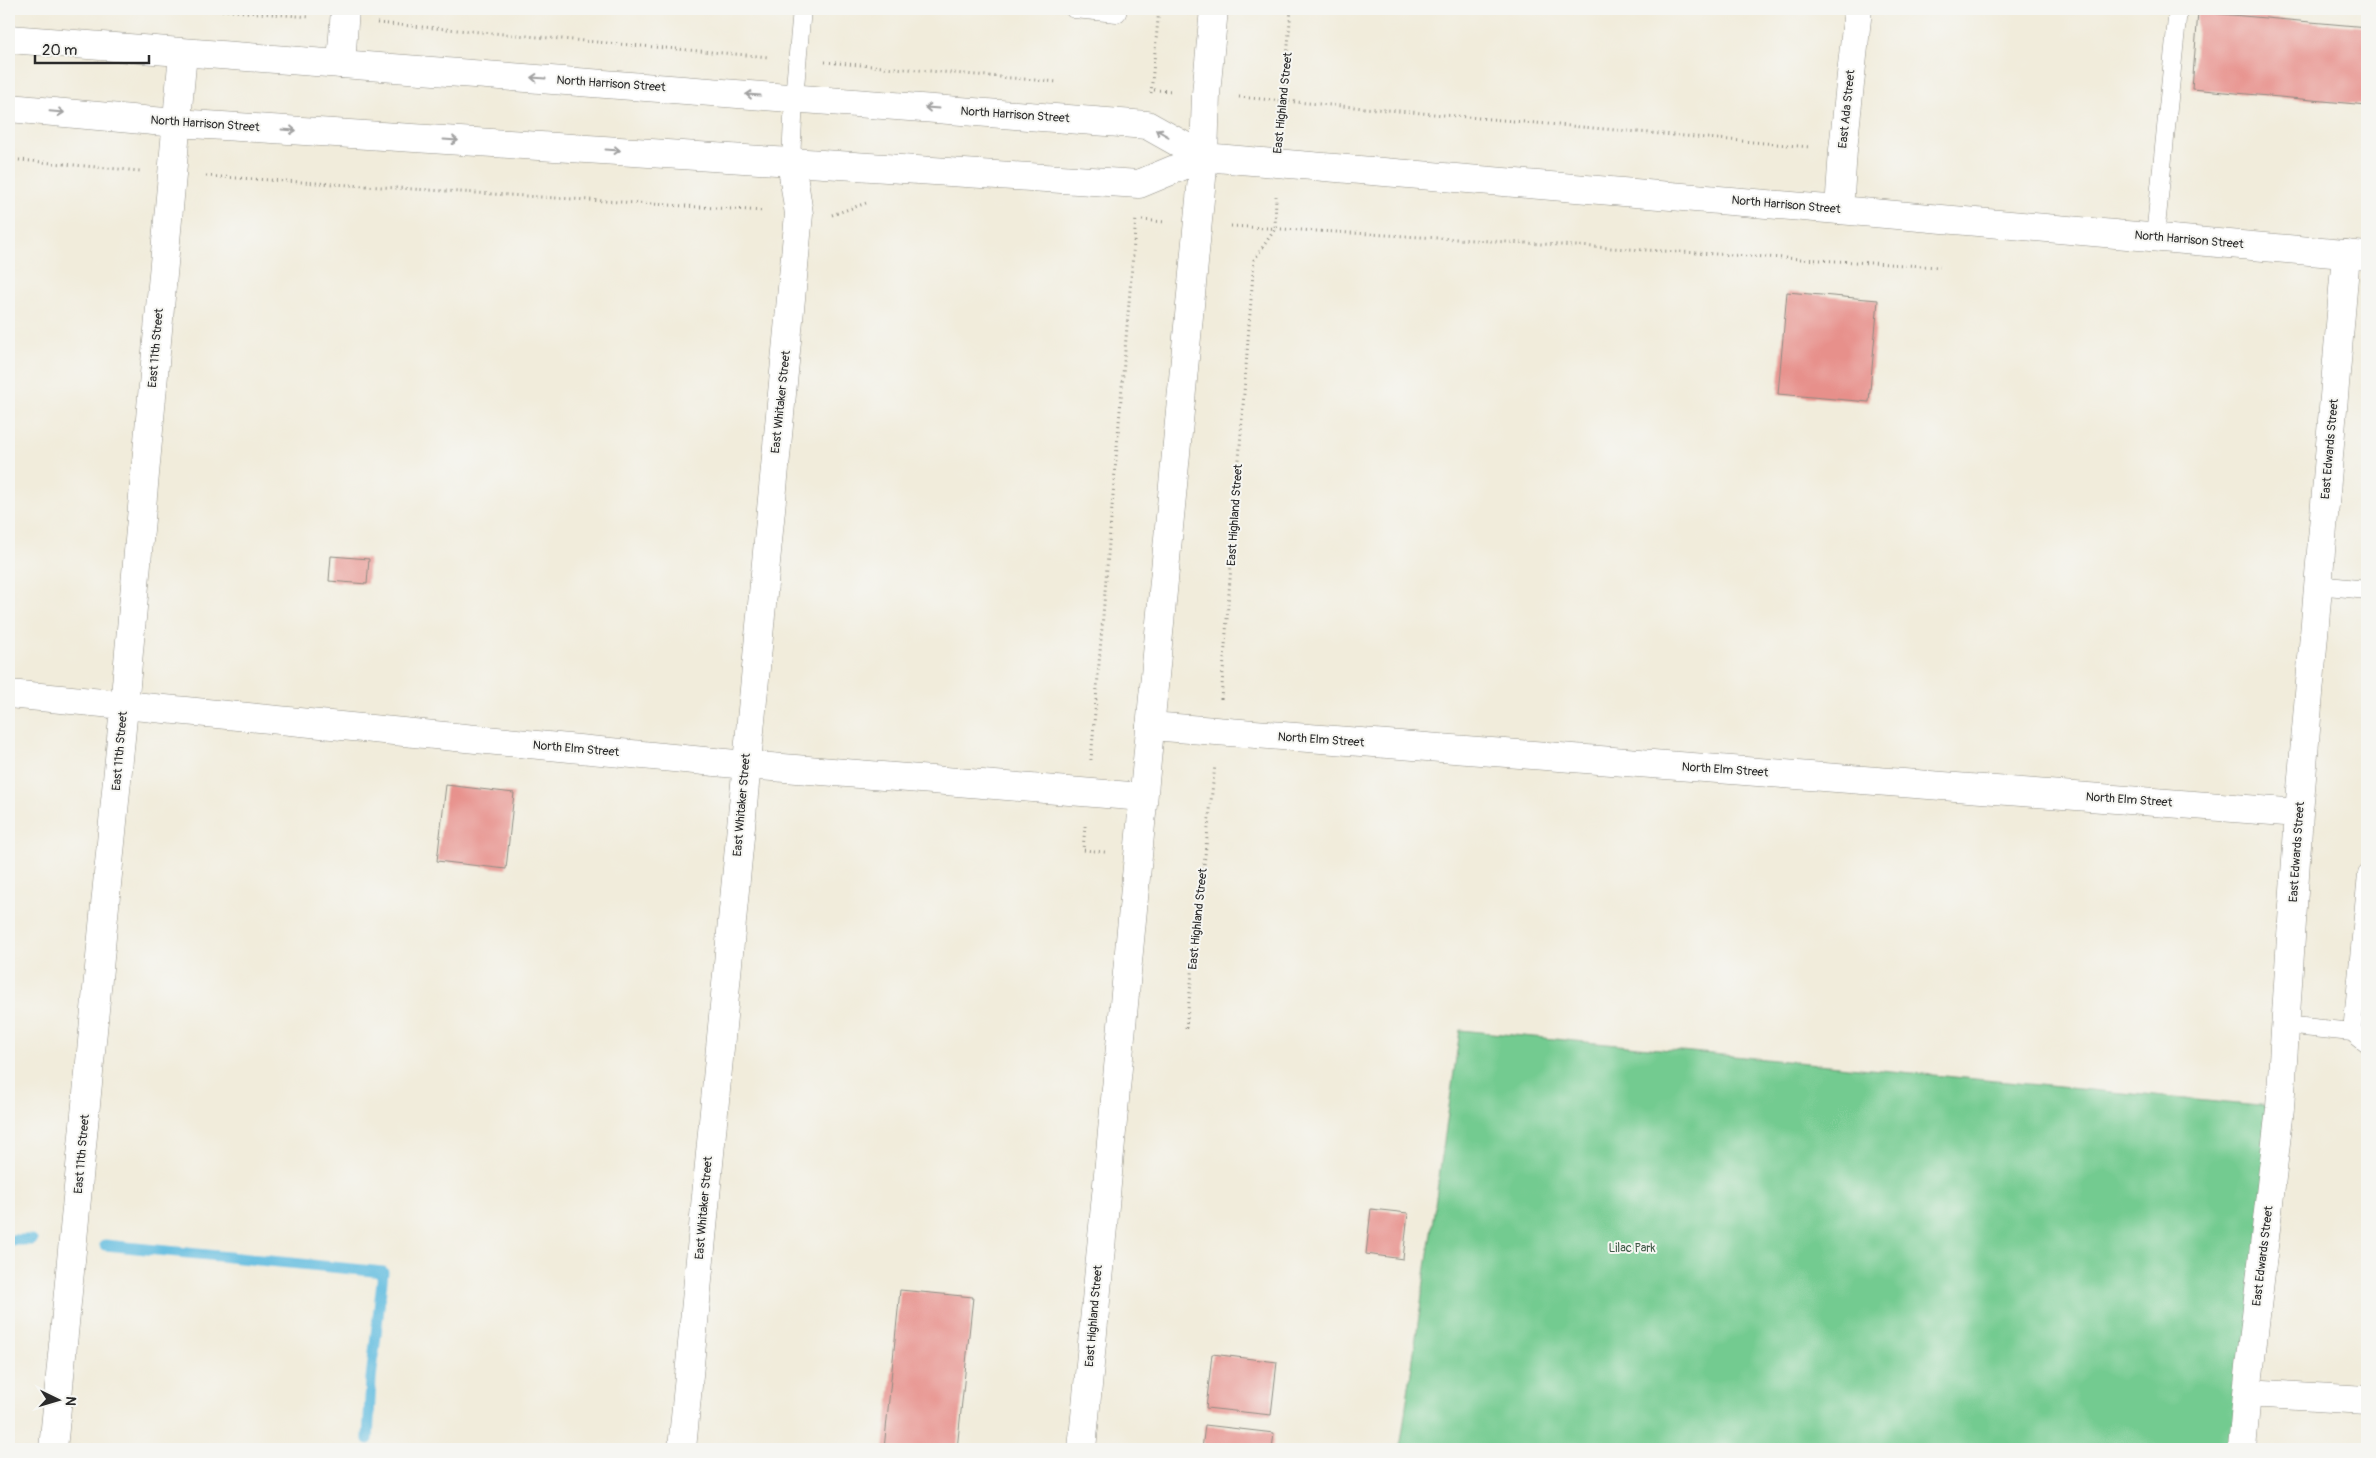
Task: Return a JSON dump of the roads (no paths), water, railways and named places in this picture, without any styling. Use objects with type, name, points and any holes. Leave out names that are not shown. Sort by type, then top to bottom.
[{"type":"street","name":"East Highland Street","points":[[1082,1449],[1198,225],[1204,157],[1206,94],[1214,9]]},
{"type":"street","name":"East Ada Street","points":[[1839,210],[1843,150],[1858,9]]},
{"type":"street","points":[[341,64],[345,14]]},
{"type":"street","name":"North Harrison Street","points":[[9,39],[1147,125],[1204,157],[2356,255]]},
{"type":"street","name":"East 11th Street","points":[[54,1449],[124,706],[182,53]]},
{"type":"street","name":"North Harrison Street","points":[[9,108],[176,123],[1139,184],[1204,157]]},
{"type":"street","name":"East Whitaker Street","points":[[682,1449],[799,214],[792,161]]},
{"type":"street","name":"East Edwards Street","points":[[2242,1449],[2280,1108],[2299,813],[2318,585],[2356,255]]},
{"type":"street","name":"North Elm Street","points":[[9,694],[746,764],[1143,797]]},
{"type":"street","name":"North Elm Street","points":[[1150,726],[2299,813]]},
{"type":"street","points":[[2247,1393],[2367,1400]]},
{"type":"lane","points":[[792,161],[794,98],[802,9]]},
{"type":"lane","points":[[1074,9],[1117,13],[1118,9]]},
{"type":"lane","points":[[2155,237],[2178,9]]},
{"type":"lane","points":[[2318,585],[2367,590]]},
{"type":"lane","points":[[2352,1032],[2367,874]]},
{"type":"lane","points":[[2284,1025],[2352,1032],[2367,1044]]},
{"type":"waterway","points":[[9,1240],[32,1240]]},
{"type":"waterway","points":[[105,1245],[383,1272],[371,1379],[368,1439]]},
{"type":"park label","name":"Lilac Park","points":[[1632,1248]]}]
